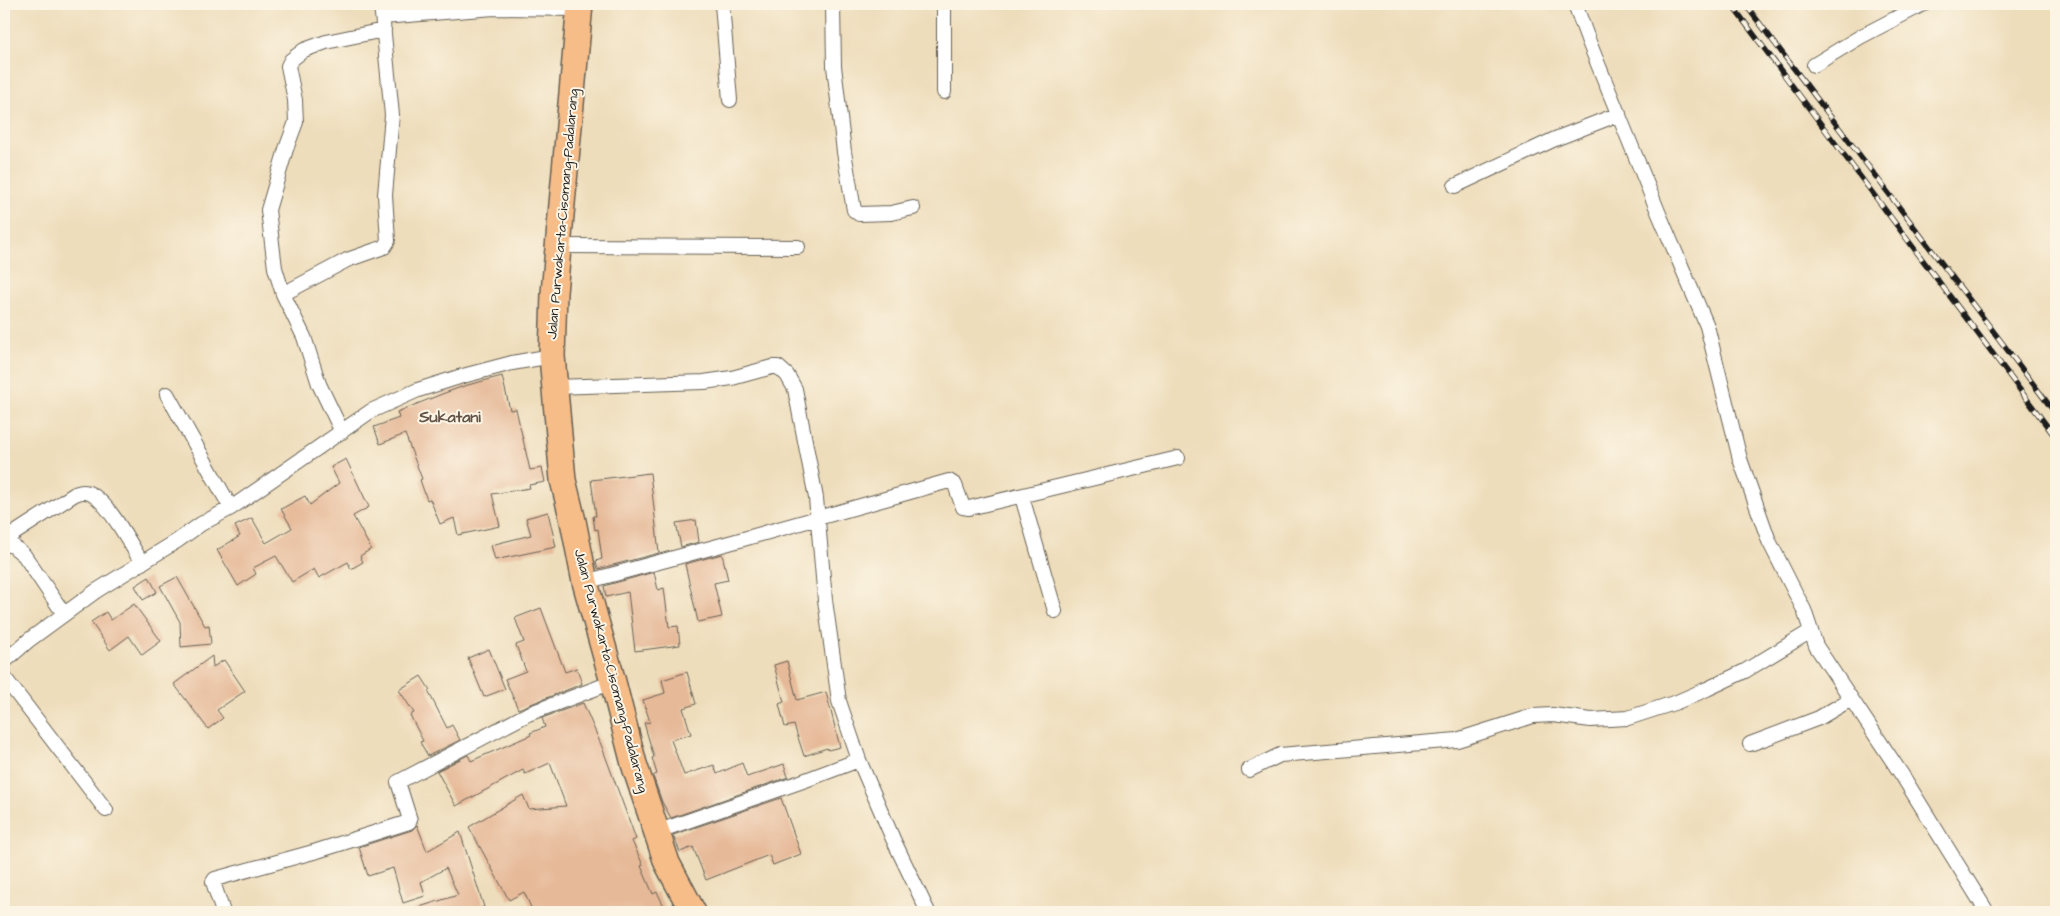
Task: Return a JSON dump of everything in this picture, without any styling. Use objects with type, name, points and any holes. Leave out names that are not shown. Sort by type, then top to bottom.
[{"type":"highway","name":"Jalan Purwakarta–Cisomang–Padalarang","points":[[579,6],[554,293],[552,356],[563,480],[585,582],[634,764],[667,863],[693,912]]},
{"type":"street","points":[[722,4],[730,100]]},
{"type":"street","points":[[833,4],[834,66],[843,144],[854,210],[859,214],[891,213],[913,208]]},
{"type":"street","points":[[944,4],[944,92]]},
{"type":"street","points":[[1575,4],[1707,326],[1740,459],[1769,541],[1804,610],[1816,646],[1987,912]]},
{"type":"street","points":[[1814,65],[1860,37],[1923,4]]},
{"type":"street","points":[[342,432],[319,384],[304,338],[283,294],[275,268],[268,210],[296,122],[295,100],[288,66],[291,60],[304,50],[382,17],[494,8],[579,6]]},
{"type":"street","points":[[283,294],[361,253],[384,247],[388,241],[385,195],[392,115],[382,17]]},
{"type":"street","points":[[1455,186],[1555,139],[1619,114]]},
{"type":"street","points":[[559,246],[798,247]]},
{"type":"street","points":[[4,662],[64,614],[201,524],[231,508],[371,411],[418,390],[512,363],[552,356]]},
{"type":"street","points":[[555,387],[704,382],[732,378],[772,367],[778,367],[787,375],[794,389],[818,518],[825,600],[839,701],[859,760],[893,839],[928,912]]},
{"type":"street","points":[[167,394],[231,508]]},
{"type":"street","points":[[585,582],[949,481],[955,485],[963,507],[966,508],[1022,497],[1178,458]]},
{"type":"street","points":[[4,540],[75,494],[83,492],[93,495],[106,507],[142,563]]},
{"type":"street","points":[[1022,497],[1055,612]]},
{"type":"street","points":[[4,544],[13,546],[24,555],[64,614]]},
{"type":"street","points":[[1249,770],[1280,755],[1457,740],[1532,716],[1544,714],[1590,720],[1628,718],[1677,702],[1745,671],[1810,631]]},
{"type":"street","points":[[4,677],[106,810]]},
{"type":"street","points":[[223,912],[213,882],[215,879],[317,851],[408,822],[410,820],[398,782],[528,714],[613,682]]},
{"type":"street","points":[[1750,744],[1819,718],[1851,699]]},
{"type":"street","points":[[656,832],[803,782],[859,760]]},
{"type":"building","points":[[502,376],[510,410],[516,409],[530,470],[542,468],[545,482],[529,485],[530,488],[492,494],[500,526],[458,535],[454,518],[440,524],[430,499],[427,500],[420,480],[422,479],[405,434],[380,444],[374,427],[399,418],[397,412],[442,394]]},
{"type":"building","points":[[346,459],[369,507],[353,516],[371,549],[360,556],[363,562],[351,569],[348,562],[319,578],[314,569],[292,582],[276,556],[253,568],[256,574],[238,586],[217,550],[240,536],[235,526],[252,518],[266,543],[292,528],[281,509],[305,496],[310,505],[339,483],[331,467]]},
{"type":"building","points":[[650,473],[659,553],[598,569],[596,561],[602,559],[598,529],[595,530],[593,516],[596,516],[591,480]]},
{"type":"building","points":[[548,512],[556,547],[495,560],[491,545],[531,535],[526,518]]},
{"type":"building","points":[[696,520],[699,542],[681,547],[676,523]]},
{"type":"building","points":[[722,554],[728,580],[714,583],[722,617],[698,622],[685,564]]},
{"type":"building","points":[[654,572],[658,590],[664,588],[669,627],[678,626],[680,645],[635,651],[628,592],[606,597],[604,586]]},
{"type":"building","points":[[149,577],[157,592],[143,600],[135,586]]},
{"type":"building","points":[[177,577],[205,626],[209,625],[211,644],[181,647],[180,622],[160,586]]},
{"type":"building","points":[[134,604],[161,641],[142,655],[129,636],[110,650],[91,622],[106,612],[111,620]]},
{"type":"building","points":[[541,608],[565,672],[577,668],[582,684],[518,709],[505,679],[526,671],[516,645],[524,642],[515,618]]},
{"type":"building","points":[[489,649],[505,689],[484,697],[468,658]]},
{"type":"building","points":[[212,656],[213,667],[224,660],[245,691],[217,710],[223,718],[208,729],[174,684]]},
{"type":"building","points":[[787,661],[797,700],[826,692],[840,747],[828,750],[827,748],[804,756],[794,725],[785,727],[779,704],[784,702],[774,665]]},
{"type":"building","points":[[687,672],[696,704],[683,708],[691,734],[671,740],[684,775],[714,765],[717,774],[742,763],[747,777],[784,764],[788,777],[671,818],[662,802],[653,776],[657,774],[644,723],[650,722],[643,700],[665,693],[662,680]]},
{"type":"building","points":[[421,676],[430,690],[428,691],[447,728],[452,725],[460,740],[428,756],[420,742],[423,741],[410,715],[414,713],[399,690]]},
{"type":"building","points":[[583,703],[602,747],[636,839],[632,841],[643,865],[641,866],[653,894],[657,892],[667,912],[533,912],[524,892],[509,900],[469,827],[523,795],[529,809],[566,806],[550,763],[525,774],[523,770],[456,806],[437,771],[468,755],[471,761],[531,735],[530,733],[545,727],[542,718]]},
{"type":"building","points":[[781,798],[801,854],[773,865],[769,855],[706,880],[693,847],[680,852],[673,835]]},
{"type":"building","points":[[417,825],[427,851],[460,832],[484,907],[478,909],[479,912],[414,912],[413,909],[458,895],[446,868],[421,882],[425,896],[403,903],[393,868],[368,876],[359,847],[412,830]]},
{"type":"railway","points":[[1731,4],[2056,438]]},
{"type":"railway","points":[[1745,4],[2056,414]]},
{"type":"district","name":"Sukatani","points":[[450,417]]}]
